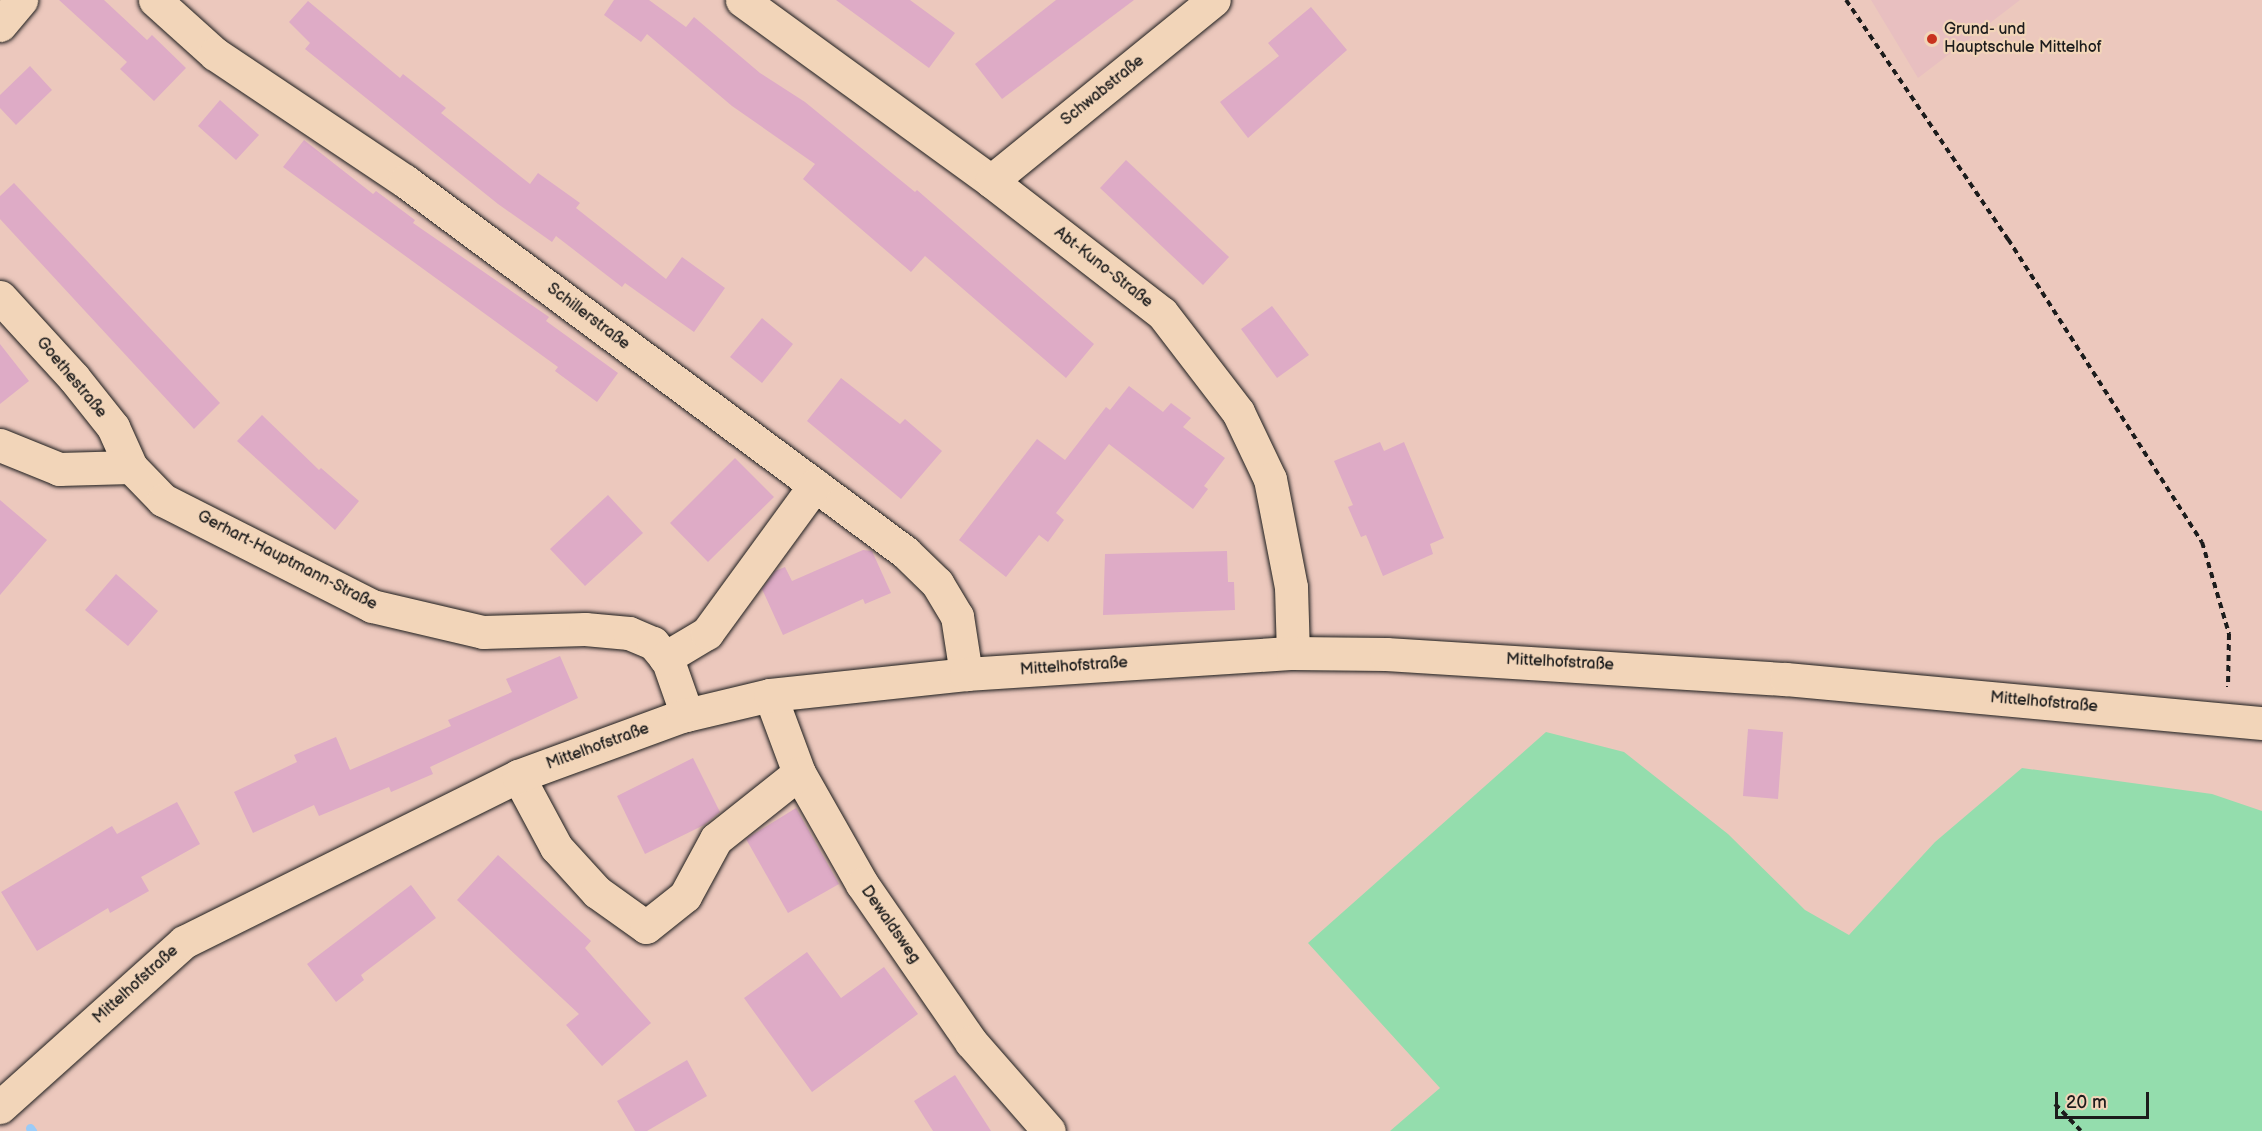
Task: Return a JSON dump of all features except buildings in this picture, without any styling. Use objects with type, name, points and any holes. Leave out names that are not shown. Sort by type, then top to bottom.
[{"type":"street","points":[[0,25],[21,0]]},
{"type":"street","name":"Schillerstraße","points":[[155,0],[215,54],[405,181],[905,552],[937,584],[957,616],[966,674]]},
{"type":"street","name":"Abt-Kuno-Straße","points":[[742,0],[991,181],[1162,313],[1238,412],[1270,479],[1284,536],[1291,587],[1293,653]]},
{"type":"street","name":"Schwabstraße","points":[[991,181],[1214,0]]},
{"type":"street","name":"Goethestraße","points":[[0,297],[74,378],[113,427],[131,467]]},
{"type":"street","points":[[0,445],[59,469],[131,467]]},
{"type":"street","name":"Gerhart-Hauptmann-Straße","points":[[131,467],[163,500],[372,606],[483,632],[585,628],[629,633],[653,643],[665,658],[687,715]]},
{"type":"street","points":[[665,658],[707,633],[815,485]]},
{"type":"street","name":"Mittelhofstraße","points":[[0,1107],[184,942],[518,776],[687,715],[770,694],[966,674],[1293,653],[1563,662],[2262,723]]},
{"type":"street","name":"Dewaldsweg","points":[[770,694],[799,773],[861,884],[971,1042],[1049,1131]]},
{"type":"street","points":[[518,776],[556,847],[597,892],[646,927],[685,896],[716,838],[799,773]]},
{"type":"path","points":[[1846,0],[2008,239],[2202,542],[2229,634],[2225,719]]},
{"type":"path","points":[[2055,1104],[2081,1131]]},
{"type":"shaded area","name":"Grund- und Hauptschule Mittelhof","points":[[1871,0],[2020,0],[1918,78]]},
{"type":"green space","points":[[1546,732],[1624,752],[1728,834],[1805,910],[1849,935],[1935,842],[2022,768],[2212,794],[2262,811],[2262,1131],[1390,1131],[1440,1088],[1308,943]]},
{"type":"place","name":"Grund- und Hauptschule Mittelhof","points":[[1932,39]]}]
